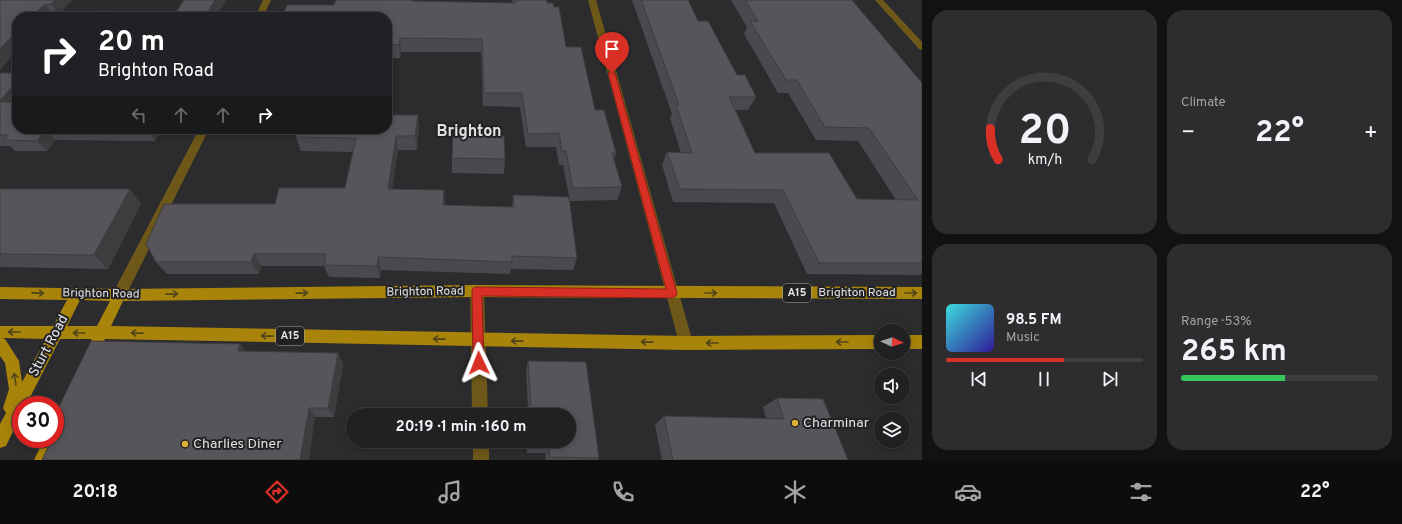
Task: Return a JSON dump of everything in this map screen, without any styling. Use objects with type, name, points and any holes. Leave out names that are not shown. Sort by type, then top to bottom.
[{"type":"main road","name":"Brighton Road","points":[[0,293],[119,295],[476,291],[922,293]]},
{"type":"main road","name":"Sturt Road","points":[[2,435],[76,295]]},
{"type":"main road","points":[[94,350],[119,295]]},
{"type":"main road","name":"A15","points":[[0,332],[686,343],[874,342]]},
{"type":"main road","points":[[910,342],[922,342]]},
{"type":"main road","points":[[0,344],[12,361],[16,389],[2,435]]},
{"type":"main road","points":[[42,460],[48,448]]},
{"type":"street","points":[[261,12],[267,0]]},
{"type":"street","points":[[592,0],[686,343]]},
{"type":"street","points":[[879,0],[922,47]]},
{"type":"street","points":[[119,295],[201,134]]},
{"type":"street","points":[[476,291],[480,408]]},
{"type":"street","points":[[481,448],[481,460]]},
{"type":"building","points":[[0,0],[55,0],[51,4],[45,4],[36,12],[12,12],[12,36],[0,49]]},
{"type":"building","points":[[184,0],[215,0],[208,12],[176,12]]},
{"type":"building","points":[[336,0],[412,0],[515,3],[515,0],[547,0],[547,3],[553,3],[554,7],[559,7],[566,47],[581,47],[595,110],[604,110],[616,153],[612,153],[622,187],[573,188],[566,151],[562,151],[559,133],[528,134],[522,93],[484,93],[482,39],[400,38],[399,45],[392,44],[392,12],[284,12],[287,5],[334,5]]},
{"type":"building","points":[[641,0],[688,0],[698,21],[708,21],[737,75],[745,75],[756,97],[729,97],[755,153],[829,153],[857,199],[918,200],[869,128],[825,127],[797,80],[786,80],[750,21],[758,21],[745,0],[852,0],[922,83],[922,263],[819,263],[783,190],[680,189],[667,152],[692,153],[676,105],[679,105]]},
{"type":"building","points":[[98,11],[133,12],[97,12]]},
{"type":"building","points":[[0,73],[12,73],[12,87],[0,101]]},
{"type":"building","points":[[0,102],[12,102],[12,134],[42,134],[37,141],[4,140],[8,135],[0,135]]},
{"type":"building","points":[[392,115],[418,115],[415,136],[396,136],[388,189],[444,190],[443,205],[514,207],[513,195],[569,197],[577,258],[512,256],[512,262],[378,257],[377,266],[324,265],[326,254],[254,254],[251,262],[156,262],[146,244],[164,204],[275,204],[279,188],[345,188],[356,138],[296,137],[297,134],[392,134]]},
{"type":"building","points":[[453,135],[504,136],[505,159],[452,158]]},
{"type":"building","points":[[0,189],[130,189],[94,255],[0,254]]},
{"type":"building","points":[[91,341],[240,344],[238,351],[338,353],[328,408],[309,408],[300,460],[42,460],[48,448],[64,448],[64,396]]},
{"type":"building","points":[[528,361],[586,362],[599,458],[550,457],[549,448],[576,448],[576,408],[528,408],[528,405],[531,405]]},
{"type":"building","points":[[777,398],[823,399],[848,460],[673,460],[664,416],[784,419]]},
{"type":"place","name":"Charminar","points":[[795,423]]},
{"type":"place","name":"Charlies Diner","points":[[185,444]]},
{"type":"district","name":"Brighton","points":[[469,132]]},
{"type":"route","points":[[479,363],[476,291],[672,293],[612,73]]}]
